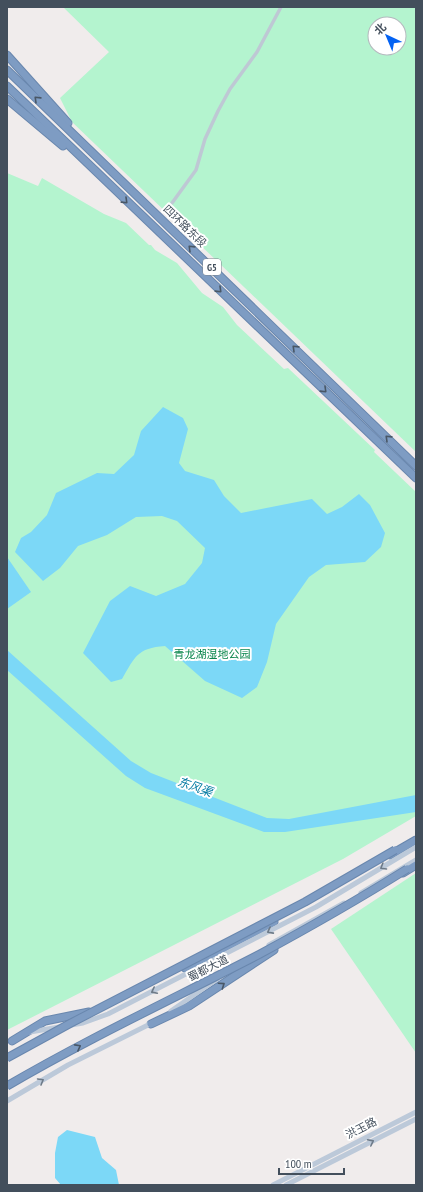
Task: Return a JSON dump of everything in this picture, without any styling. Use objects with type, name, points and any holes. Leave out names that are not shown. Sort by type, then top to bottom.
[{"type":"highway","points":[[7,55],[93,152]]},
{"type":"highway","name":"四环路东段","points":[[7,70],[414,464]]},
{"type":"highway","name":"四环路东段","points":[[7,86],[416,478]]},
{"type":"highway","points":[[7,99],[113,189]]},
{"type":"highway","points":[[404,467],[416,481]]},
{"type":"highway","points":[[9,1042],[45,1021],[83,1014],[112,1004],[224,948],[324,895],[416,838]]},
{"type":"highway","name":"蜀都大道","points":[[7,1058],[71,1023],[305,902],[416,838]]},
{"type":"highway","points":[[151,1024],[189,1006],[287,941],[416,865]]},
{"type":"highway","name":"蜀都大道","points":[[7,1086],[124,1022],[260,953],[357,900],[416,865]]},
{"type":"main road","points":[[9,1042],[34,1031],[83,1023],[108,1014],[316,907],[416,846]]},
{"type":"main road","points":[[7,1101],[68,1065],[151,1024],[250,956],[416,860]]},
{"type":"main road","name":"洪玉路","points":[[273,1185],[416,1112]]},
{"type":"main road","name":"洪玉路","points":[[286,1185],[416,1119]]},
{"type":"street","points":[[172,203],[196,170],[205,139],[218,111],[230,89],[257,52],[281,7]]},
{"type":"green space","points":[[63,7],[416,7],[416,452],[72,122],[60,98],[109,52]]},
{"type":"green space","name":"青龙湖湿地公园","points":[[7,173],[38,186],[42,178],[104,214],[126,223],[155,250],[177,263],[202,293],[223,307],[237,325],[284,369],[288,368],[375,450],[374,452],[416,492],[416,816],[343,859],[7,1030]]},
{"type":"green space","points":[[416,873],[416,1053],[331,929]]},
{"type":"water","points":[[163,407],[183,418],[188,429],[179,463],[185,471],[214,480],[224,496],[241,513],[312,499],[327,514],[342,507],[359,494],[370,505],[385,533],[381,547],[365,562],[326,565],[309,577],[276,624],[267,662],[257,687],[242,698],[205,681],[165,646],[148,649],[138,655],[122,679],[111,682],[83,653],[110,601],[130,586],[156,596],[185,584],[202,563],[205,548],[177,521],[162,516],[136,517],[107,535],[78,546],[60,568],[43,581],[15,552],[21,538],[31,532],[47,515],[56,493],[97,473],[114,474],[134,455],[141,431]]},
{"type":"water","points":[[7,557],[31,592],[7,609]]},
{"type":"water","name":"东风渠","points":[[7,650],[131,761],[151,773],[267,818],[289,819],[416,795],[416,812],[285,832],[264,832],[145,788],[126,776],[7,670]]},
{"type":"water","points":[[67,1130],[95,1137],[102,1158],[116,1170],[119,1185],[61,1185],[55,1178],[55,1153],[58,1137]]}]
